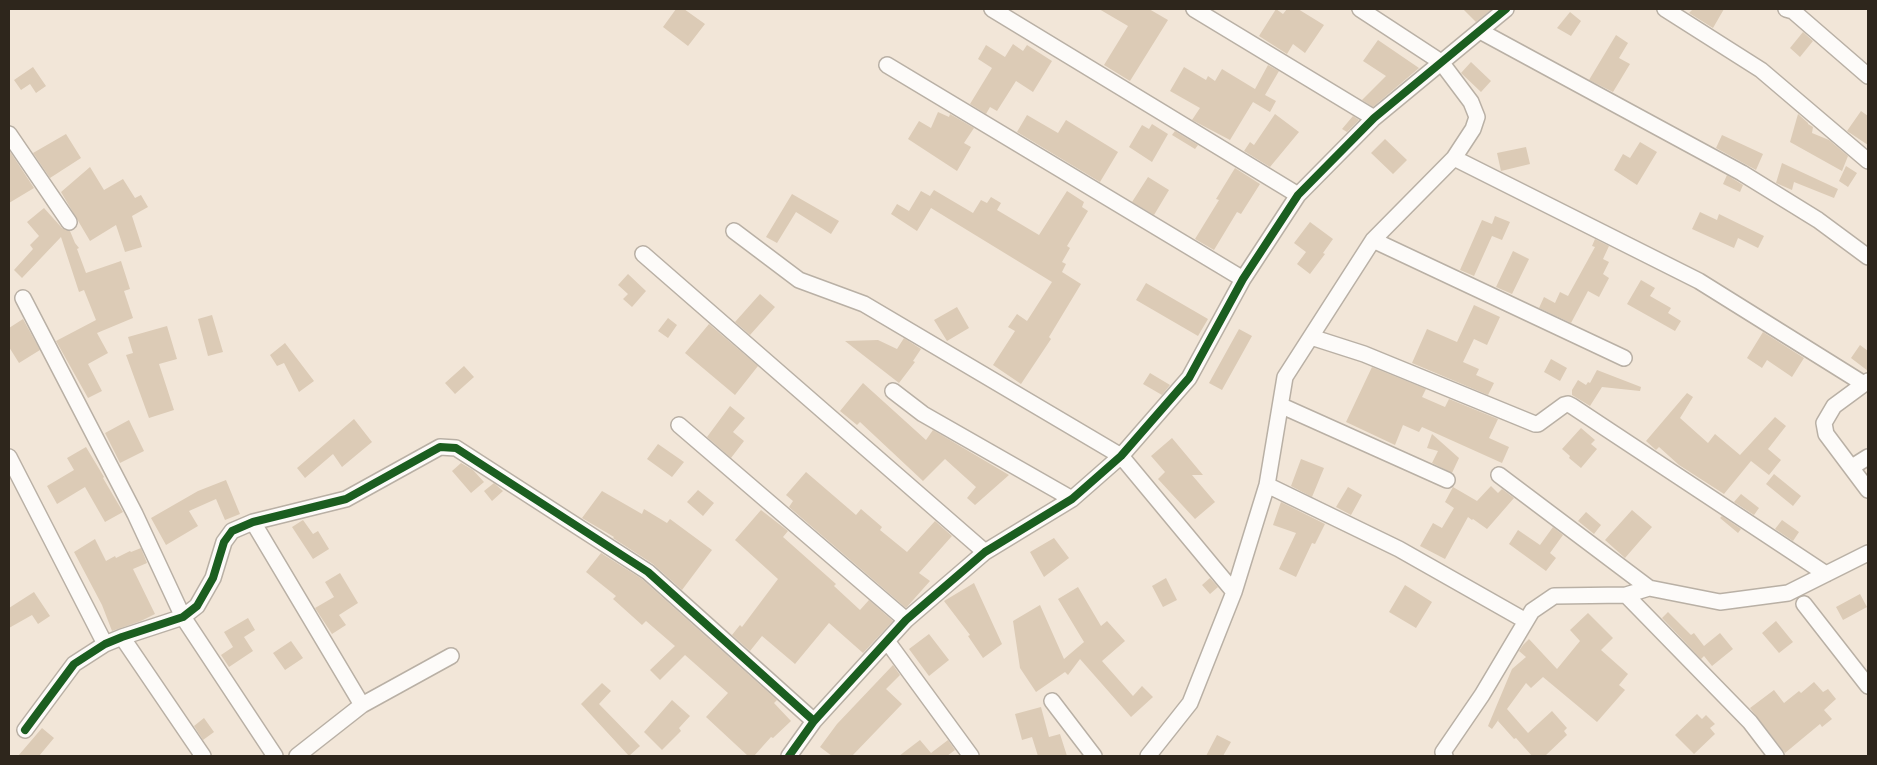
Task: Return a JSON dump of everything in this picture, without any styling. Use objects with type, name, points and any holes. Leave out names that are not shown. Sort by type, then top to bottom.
[{"type":"street","points":[[992,9],[1298,195]]},
{"type":"street","points":[[1194,9],[1374,118]]},
{"type":"street","points":[[1148,756],[1190,704],[1234,592],[1268,485],[1282,406],[1285,377],[1373,240],[1454,158],[1473,129],[1477,117],[1471,102],[1441,62],[1360,9]]},
{"type":"street","points":[[789,756],[814,721],[906,620],[985,552],[1072,499],[1121,456],[1190,378],[1243,279],[1298,195],[1374,118],[1506,9]]},
{"type":"street","points":[[1665,9],[1761,70],[1868,161]]},
{"type":"street","points":[[1786,9],[1793,11],[1868,76]]},
{"type":"street","points":[[1480,31],[1742,174],[1818,220],[1868,257]]},
{"type":"street","points":[[887,65],[1243,279]]},
{"type":"street","points":[[9,134],[69,222]]},
{"type":"street","points":[[1454,158],[1699,280],[1866,382],[1834,406],[1824,423],[1826,434],[1868,490]]},
{"type":"street","points":[[734,232],[799,280],[864,304],[1121,456],[1234,592]]},
{"type":"street","points":[[1373,240],[1624,358]]},
{"type":"street","points":[[643,254],[985,552]]},
{"type":"street","points":[[23,298],[135,514],[183,617],[275,756]]},
{"type":"street","points":[[1311,337],[1364,354],[1535,424],[1538,424],[1568,404],[1826,574]]},
{"type":"street","points":[[893,391],[923,414],[1072,499]]},
{"type":"street","points":[[1282,406],[1447,480]]},
{"type":"street","points":[[679,425],[906,620]]},
{"type":"street","points":[[25,730],[74,664],[105,644],[122,636],[183,617],[197,606],[212,578],[224,542],[232,530],[253,522],[346,499],[440,447],[456,448],[648,572],[814,721]]},
{"type":"street","points":[[9,457],[105,644]]},
{"type":"street","points":[[1852,467],[1868,457]]},
{"type":"street","points":[[1499,475],[1649,588],[1720,602],[1788,593],[1868,553]]},
{"type":"street","points":[[1268,485],[1399,549],[1526,622]]},
{"type":"street","points":[[253,522],[362,705]]},
{"type":"street","points":[[1445,756],[1443,752],[1482,695],[1532,611],[1554,596],[1626,595],[1649,588]]},
{"type":"street","points":[[1626,595],[1750,722],[1776,756]]},
{"type":"street","points":[[1804,604],[1868,686]]},
{"type":"street","points":[[122,636],[203,756]]},
{"type":"street","points":[[887,641],[971,756]]},
{"type":"street","points":[[297,756],[362,705],[451,656]]},
{"type":"street","points":[[1052,701],[1094,756]]},
{"type":"building","points":[[676,9],[684,9],[705,24],[688,46],[663,27]]},
{"type":"building","points":[[1099,9],[1149,9],[1168,20],[1130,81],[1104,65],[1128,26]]},
{"type":"building","points":[[1276,9],[1283,14],[1287,9],[1298,9],[1324,25],[1305,53],[1293,44],[1287,54],[1259,36]]},
{"type":"building","points":[[1463,9],[1492,9],[1476,22]]},
{"type":"building","points":[[1693,9],[1724,9],[1713,28],[1689,13]]},
{"type":"building","points":[[1570,12],[1581,21],[1571,36],[1557,28]]},
{"type":"building","points":[[1803,32],[1813,41],[1800,57],[1790,48]]},
{"type":"building","points":[[1616,35],[1628,43],[1619,58],[1630,64],[1613,92],[1589,80]]},
{"type":"building","points":[[1378,40],[1419,68],[1373,107],[1362,100],[1386,76],[1363,61]]},
{"type":"building","points":[[1013,44],[1023,51],[1027,45],[1052,61],[1033,92],[1016,81],[997,111],[990,107],[986,114],[970,104],[992,68],[978,59],[986,45],[1005,57]]},
{"type":"building","points":[[1471,62],[1491,81],[1481,92],[1461,73]]},
{"type":"building","points":[[1268,65],[1279,71],[1265,95],[1276,101],[1270,112],[1253,102],[1230,140],[1192,120],[1200,108],[1170,91],[1184,67],[1206,80],[1208,76],[1215,81],[1222,69],[1255,89]]},
{"type":"building","points":[[33,67],[46,86],[36,93],[30,84],[21,90],[14,80]]},
{"type":"building","points":[[1861,111],[1868,116],[1868,145],[1847,131]]},
{"type":"building","points":[[938,112],[949,117],[950,114],[974,128],[964,143],[971,147],[957,171],[908,139],[919,121],[931,128]]},
{"type":"building","points":[[1275,114],[1299,132],[1270,167],[1244,151],[1250,142],[1254,145]]},
{"type":"building","points":[[1798,114],[1813,127],[1812,133],[1829,140],[1848,156],[1842,171],[1790,142]]},
{"type":"building","points":[[1027,115],[1058,133],[1066,120],[1118,152],[1100,182],[1017,132]]},
{"type":"building","points":[[1353,116],[1359,120],[1347,132],[1342,129]]},
{"type":"building","points":[[1152,124],[1168,134],[1152,162],[1129,147],[1142,125],[1149,129]]},
{"type":"building","points":[[1175,131],[1198,145],[1195,149],[1172,135]]},
{"type":"building","points":[[66,134],[81,158],[50,178],[33,153]]},
{"type":"building","points":[[1722,135],[1763,154],[1756,170],[1716,148]]},
{"type":"building","points":[[1385,139],[1407,160],[1393,174],[1371,153]]},
{"type":"building","points":[[1640,142],[1657,152],[1637,185],[1614,170],[1623,154],[1630,158]]},
{"type":"building","points":[[1526,147],[1530,164],[1501,171],[1497,153]]},
{"type":"building","points":[[9,150],[34,188],[9,203]]},
{"type":"building","points":[[1782,163],[1838,189],[1834,198],[1794,182],[1792,190],[1776,183]]},
{"type":"building","points":[[1846,166],[1857,173],[1848,187],[1839,181]]},
{"type":"building","points":[[90,167],[104,190],[123,179],[135,198],[141,195],[148,207],[132,216],[142,247],[125,252],[116,225],[90,241],[61,192]]},
{"type":"building","points":[[1235,168],[1260,184],[1241,214],[1237,212],[1214,250],[1195,239],[1219,200],[1216,199]]},
{"type":"building","points":[[1727,175],[1743,185],[1740,192],[1723,184]]},
{"type":"building","points":[[1148,177],[1169,190],[1154,215],[1132,202]]},
{"type":"building","points":[[934,190],[973,213],[981,200],[987,203],[991,197],[1001,203],[997,210],[1039,235],[1067,191],[1084,202],[1082,207],[1088,211],[1067,246],[1070,248],[1062,262],[1066,264],[1062,272],[1081,284],[1049,337],[1051,339],[1021,384],[993,365],[1015,331],[1008,327],[1017,314],[1027,321],[1052,282],[931,208],[917,231],[891,214],[897,204],[909,211],[921,191],[930,196]]},
{"type":"building","points":[[792,194],[839,221],[831,234],[796,212],[777,243],[766,237]]},
{"type":"building","points":[[44,208],[62,228],[70,231],[79,248],[77,249],[86,273],[121,261],[130,289],[124,291],[133,318],[97,333],[108,353],[88,364],[102,391],[88,398],[56,341],[96,320],[84,290],[79,292],[61,237],[22,278],[14,270],[33,249],[30,245],[39,236],[27,222]]},
{"type":"building","points":[[1700,212],[1717,220],[1719,214],[1764,236],[1758,248],[1738,238],[1734,248],[1692,229]]},
{"type":"building","points":[[1495,216],[1510,222],[1502,240],[1492,236],[1474,276],[1460,270],[1482,220],[1492,224]]},
{"type":"building","points":[[1310,222],[1333,239],[1323,253],[1325,254],[1310,274],[1297,264],[1306,252],[1294,243]]},
{"type":"building","points":[[1595,239],[1609,246],[1603,259],[1609,262],[1603,274],[1609,278],[1599,297],[1588,291],[1571,323],[1539,308],[1544,297],[1555,303],[1560,292],[1568,296],[1595,247],[1592,246]]},
{"type":"building","points":[[1513,251],[1529,259],[1512,294],[1496,287]]},
{"type":"building","points":[[628,274],[646,291],[632,307],[623,299],[628,294],[618,285]]},
{"type":"building","points":[[1641,280],[1655,288],[1650,296],[1671,308],[1668,313],[1681,321],[1675,331],[1627,304]]},
{"type":"building","points":[[1146,283],[1208,319],[1198,336],[1136,300]]},
{"type":"building","points":[[760,294],[775,307],[750,335],[735,322]]},
{"type":"building","points":[[1474,305],[1500,317],[1487,345],[1474,339],[1463,362],[1479,369],[1476,375],[1494,383],[1488,395],[1412,363],[1427,329],[1457,342]]},
{"type":"building","points":[[957,307],[969,328],[947,341],[934,320]]},
{"type":"building","points":[[212,315],[223,352],[208,356],[198,319]]},
{"type":"building","points":[[668,318],[677,325],[668,338],[658,331]]},
{"type":"building","points":[[23,319],[40,350],[19,363],[9,347],[9,328]]},
{"type":"building","points":[[709,324],[758,366],[735,395],[685,353]]},
{"type":"building","points":[[167,326],[177,359],[159,364],[174,410],[149,418],[126,355],[133,353],[128,337]]},
{"type":"building","points":[[1239,329],[1252,336],[1222,390],[1209,383]]},
{"type":"building","points":[[1763,332],[1804,358],[1792,377],[1767,360],[1762,368],[1747,358]]},
{"type":"building","points":[[904,338],[921,349],[913,361],[915,362],[899,383],[845,341],[878,340],[897,349]]},
{"type":"building","points":[[285,343],[314,381],[299,392],[284,363],[277,366],[270,355]]},
{"type":"building","points":[[1860,345],[1868,351],[1868,371],[1851,358]]},
{"type":"building","points":[[1551,359],[1567,368],[1560,381],[1544,372]]},
{"type":"building","points":[[464,366],[474,377],[455,394],[445,383]]},
{"type":"building","points":[[1372,367],[1426,389],[1422,397],[1445,407],[1449,399],[1498,419],[1489,438],[1509,447],[1502,463],[1422,427],[1419,432],[1403,425],[1395,445],[1346,422]]},
{"type":"building","points":[[1597,370],[1641,387],[1640,391],[1602,387],[1590,406],[1572,395],[1572,390],[1578,380],[1586,385],[1588,382],[1590,383]]},
{"type":"building","points":[[1150,373],[1170,385],[1162,395],[1143,384]]},
{"type":"building","points":[[863,383],[926,440],[933,430],[1009,475],[975,505],[967,498],[976,487],[945,459],[923,481],[860,422],[857,425],[840,411]]},
{"type":"building","points":[[1687,393],[1693,397],[1680,418],[1708,443],[1715,434],[1740,455],[1775,417],[1786,426],[1768,449],[1781,460],[1769,475],[1751,461],[1724,494],[1679,465],[1659,447],[1656,450],[1646,441]]},
{"type":"building","points":[[730,406],[745,418],[733,432],[744,441],[731,458],[707,437]]},
{"type":"building","points":[[354,419],[372,442],[342,467],[333,454],[305,478],[297,468]]},
{"type":"building","points":[[129,420],[144,451],[120,463],[105,433]]},
{"type":"building","points":[[1581,428],[1595,440],[1591,444],[1597,449],[1581,468],[1562,449]]},
{"type":"building","points":[[1432,434],[1459,458],[1452,473],[1432,463],[1438,451],[1427,448]]},
{"type":"building","points":[[1172,438],[1203,475],[1192,475],[1215,502],[1195,519],[1158,479],[1165,472],[1151,456]]},
{"type":"building","points":[[658,444],[684,462],[672,477],[647,459]]},
{"type":"building","points":[[86,447],[123,512],[105,522],[85,487],[57,504],[47,486],[74,470],[67,458]]},
{"type":"building","points":[[1301,459],[1324,468],[1312,497],[1291,486]]},
{"type":"building","points":[[461,463],[473,470],[484,482],[471,493],[452,471]]},
{"type":"building","points":[[806,472],[856,515],[861,509],[882,527],[880,530],[907,552],[935,521],[952,536],[919,573],[930,581],[906,608],[789,507],[793,501],[786,495]]},
{"type":"building","points":[[1774,474],[1801,496],[1793,506],[1766,484]]},
{"type":"building","points":[[226,480],[240,514],[225,520],[216,499],[189,511],[198,526],[166,545],[151,518],[198,491]]},
{"type":"building","points":[[494,483],[503,491],[492,501],[484,491]]},
{"type":"building","points":[[1491,486],[1498,493],[1502,489],[1514,498],[1487,529],[1468,517],[1445,559],[1420,546],[1433,523],[1442,528],[1454,508],[1445,502],[1453,487],[1477,501]]},
{"type":"building","points":[[1348,487],[1362,495],[1351,515],[1336,507]]},
{"type":"building","points":[[698,490],[714,503],[703,516],[687,502]]},
{"type":"building","points":[[602,491],[642,514],[644,509],[667,523],[670,519],[712,550],[682,590],[653,564],[582,518]]},
{"type":"building","points":[[1741,494],[1759,508],[1754,515],[1734,502]]},
{"type":"building","points":[[1281,502],[1325,524],[1315,544],[1312,543],[1296,577],[1279,569],[1296,533],[1273,525]]},
{"type":"building","points":[[761,510],[788,531],[783,537],[836,584],[834,586],[860,610],[869,600],[893,621],[863,653],[829,623],[795,664],[762,636],[750,651],[732,635],[740,625],[742,627],[778,579],[735,540]]},
{"type":"building","points":[[1632,510],[1652,527],[1625,558],[1605,540]]},
{"type":"building","points":[[1586,512],[1601,525],[1594,534],[1578,521]]},
{"type":"building","points":[[1722,516],[1741,529],[1738,533],[1720,518]]},
{"type":"building","points":[[303,520],[313,534],[318,531],[329,549],[313,559],[292,527]]},
{"type":"building","points":[[1782,520],[1799,532],[1793,541],[1775,529]]},
{"type":"building","points":[[1553,527],[1563,535],[1550,553],[1556,558],[1546,571],[1509,544],[1518,530],[1540,545]]},
{"type":"building","points":[[1054,538],[1069,558],[1044,577],[1030,552]]},
{"type":"building","points":[[95,539],[106,561],[115,556],[116,558],[141,548],[147,563],[133,569],[155,614],[112,631],[102,605],[74,552]]},
{"type":"building","points":[[601,553],[642,579],[777,700],[774,703],[791,721],[773,738],[771,737],[754,756],[748,756],[706,717],[728,693],[685,655],[660,680],[650,670],[675,646],[646,621],[642,625],[613,599],[616,596],[586,572]]},
{"type":"building","points":[[340,573],[358,603],[339,615],[346,625],[332,634],[315,608],[334,597],[325,582]]},
{"type":"building","points":[[1166,578],[1177,600],[1163,607],[1152,586]]},
{"type":"building","points":[[1210,578],[1218,587],[1210,594],[1202,585]]},
{"type":"building","points":[[974,583],[1002,644],[983,658],[968,636],[970,635],[944,601]]},
{"type":"building","points":[[1405,585],[1432,602],[1416,628],[1389,612]]},
{"type":"building","points":[[1078,587],[1101,626],[1107,621],[1125,641],[1102,661],[1133,696],[1142,686],[1153,697],[1131,717],[1080,659],[1068,675],[1065,672],[1036,692],[1020,668],[1013,621],[1040,605],[1064,659],[1084,642],[1058,599]]},
{"type":"building","points":[[34,592],[50,616],[38,624],[32,615],[9,628],[9,608]]},
{"type":"building","points":[[1860,594],[1867,607],[1843,620],[1836,607]]},
{"type":"building","points":[[1668,612],[1691,635],[1694,633],[1704,646],[1720,633],[1733,649],[1712,666],[1704,656],[1701,659],[1662,618]]},
{"type":"building","points":[[1588,613],[1613,638],[1601,650],[1628,674],[1619,685],[1625,690],[1597,722],[1543,677],[1531,688],[1526,683],[1507,709],[1528,733],[1552,711],[1567,728],[1564,731],[1567,735],[1545,756],[1532,756],[1516,738],[1514,739],[1498,721],[1499,719],[1492,729],[1488,726],[1512,669],[1526,657],[1519,651],[1523,645],[1529,639],[1557,669],[1580,641],[1570,630]]},
{"type":"building","points":[[248,618],[255,630],[244,637],[253,651],[229,667],[221,655],[233,647],[224,632]]},
{"type":"building","points":[[1776,621],[1793,642],[1779,653],[1762,633]]},
{"type":"building","points":[[929,634],[949,660],[929,676],[909,649]]},
{"type":"building","points":[[291,641],[303,658],[285,670],[273,653]]},
{"type":"building","points":[[893,665],[900,675],[886,689],[902,704],[852,756],[832,756],[820,747],[837,724]]},
{"type":"building","points":[[1814,682],[1823,692],[1828,689],[1836,699],[1824,710],[1832,719],[1822,727],[1820,724],[1785,753],[1750,708],[1774,690],[1784,703],[1799,691],[1801,693]]},
{"type":"building","points":[[602,683],[611,691],[599,704],[640,746],[629,756],[581,704]]},
{"type":"building","points":[[672,700],[690,716],[679,728],[681,731],[662,750],[644,732]]},
{"type":"building","points":[[1041,707],[1049,737],[1060,734],[1067,756],[1038,756],[1032,737],[1022,740],[1015,714]]},
{"type":"building","points":[[1697,714],[1702,719],[1706,715],[1715,724],[1710,728],[1715,734],[1694,754],[1675,735]]},
{"type":"building","points":[[204,718],[214,732],[203,740],[194,726]]},
{"type":"building","points":[[42,728],[54,738],[39,756],[18,756]]},
{"type":"building","points":[[1217,735],[1231,742],[1223,756],[1206,756]]},
{"type":"building","points":[[920,740],[931,753],[948,740],[955,750],[947,756],[899,756]]},
{"type":"cycle path","points":[[789,756],[814,721],[906,620],[985,552],[1072,499],[1121,456],[1189,378],[1243,279],[1298,195],[1374,118],[1506,9]]},
{"type":"cycle path","points":[[25,730],[74,664],[105,644],[183,617],[197,606],[213,578],[224,542],[232,531],[253,522],[346,499],[440,447],[456,448],[648,572],[814,721]]}]
